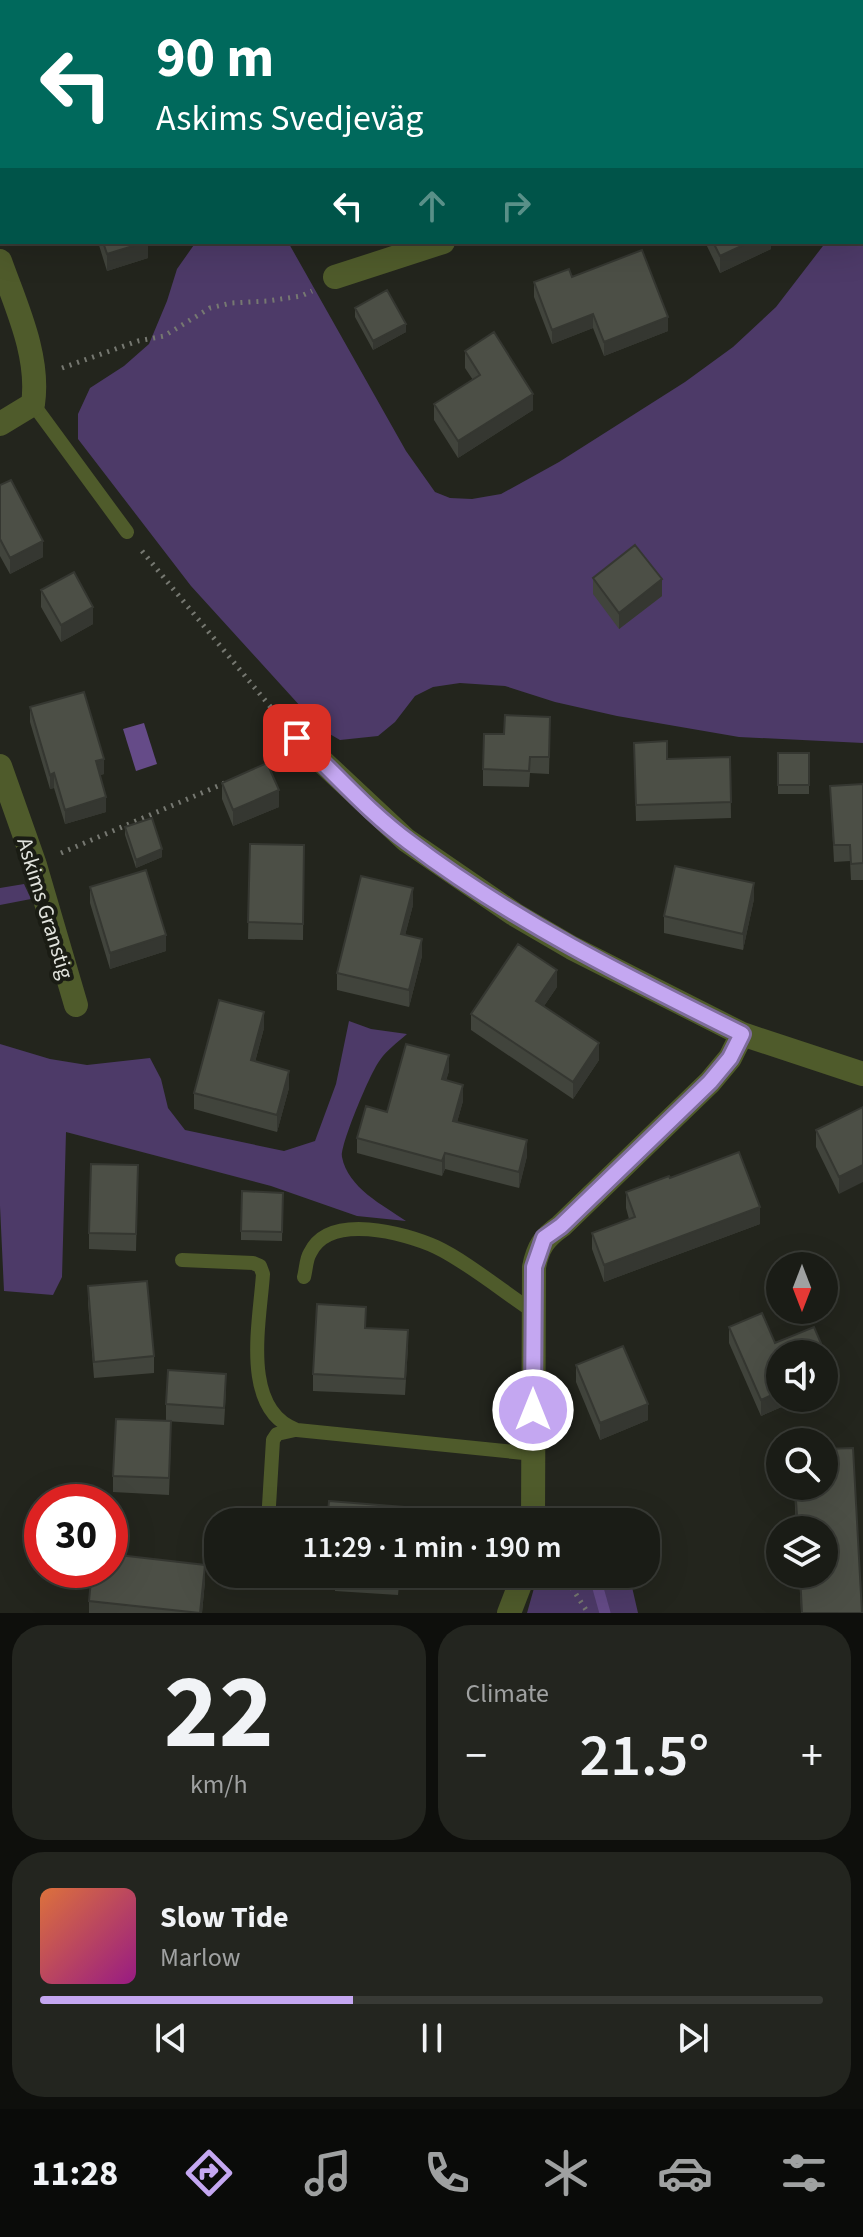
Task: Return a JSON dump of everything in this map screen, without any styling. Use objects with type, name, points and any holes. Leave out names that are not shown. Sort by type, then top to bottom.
[{"type":"street","points":[[335,277],[437,244]]},
{"type":"street","points":[[0,261],[27,337],[34,378],[33,404],[0,424]]},
{"type":"street","points":[[297,738],[406,840],[460,879],[572,948],[742,1034],[863,1074]]},
{"type":"street","name":"Askims Granstig","points":[[0,766],[35,865],[76,1005]]},
{"type":"street","points":[[533,1508],[534,1267],[544,1238],[561,1226],[710,1082],[730,1058],[742,1034]]},
{"type":"street","points":[[509,1613],[519,1588]]},
{"type":"lane","points":[[33,404],[127,532]]},
{"type":"lane","points":[[304,1277],[310,1252],[321,1239],[354,1228],[381,1231],[438,1248],[534,1312]]},
{"type":"lane","points":[[182,1260],[253,1263],[260,1266],[263,1274],[258,1357],[260,1391],[277,1420],[297,1430]]},
{"type":"lane","points":[[269,1508],[273,1440],[277,1434],[297,1430],[534,1454]]},
{"type":"path","points":[[34,378],[123,346],[164,336],[210,308],[301,296],[326,285],[335,277]]},
{"type":"path","points":[[127,532],[297,738]]},
{"type":"path","points":[[35,865],[235,779]]},
{"type":"path","points":[[572,1588],[588,1613]]},
{"type":"shaded area","points":[[195,244],[289,244],[406,451],[435,492],[450,498],[472,499],[501,494],[559,462],[685,382],[733,347],[776,307],[824,244],[863,244],[863,743],[739,737],[617,716],[555,702],[505,686],[460,683],[433,687],[415,696],[395,722],[378,736],[340,740],[321,729],[191,586],[78,439],[78,414],[90,388],[124,366],[149,344],[177,269]]},
{"type":"shaded area","points":[[144,723],[157,764],[136,771],[123,729]]},
{"type":"shaded area","points":[[24,884],[31,899],[0,905],[0,888]]},
{"type":"shaded area","points":[[349,1021],[371,1029],[407,1034],[376,1067],[363,1092],[342,1157],[351,1178],[359,1187],[406,1221],[357,1216],[271,1186],[66,1132],[62,1277],[53,1295],[4,1291],[0,1206],[0,1044],[50,1059],[87,1065],[150,1058],[161,1079],[168,1108],[185,1130],[284,1151],[315,1141],[336,1084]]},
{"type":"shaded area","points":[[534,1588],[632,1588],[638,1613],[527,1613]]},
{"type":"building","points":[[104,244],[140,244],[107,254]]},
{"type":"building","points":[[714,244],[746,244],[720,256]]},
{"type":"building","points":[[642,250],[668,317],[604,342],[593,314],[552,330],[534,282],[569,269],[572,277]]},
{"type":"building","points":[[387,290],[406,324],[373,341],[355,308]]},
{"type":"building","points":[[494,332],[533,394],[458,441],[434,404],[480,375],[465,351]]},
{"type":"building","points":[[11,480],[43,541],[10,558],[0,539],[0,485]]},
{"type":"building","points":[[635,545],[662,579],[619,613],[593,578]]},
{"type":"building","points":[[74,572],[93,607],[61,625],[41,590]]},
{"type":"building","points":[[84,692],[104,759],[96,761],[106,797],[65,810],[54,773],[50,775],[30,707]]},
{"type":"building","points":[[505,715],[550,717],[549,757],[530,757],[529,771],[483,769],[484,734],[504,734]]},
{"type":"building","points":[[667,741],[667,759],[730,757],[731,802],[636,805],[634,743]]},
{"type":"building","points":[[778,753],[809,753],[809,785],[778,785]]},
{"type":"building","points":[[267,763],[279,790],[233,810],[222,783]]},
{"type":"building","points":[[863,784],[863,863],[851,864],[850,845],[834,845],[830,786]]},
{"type":"building","points":[[152,818],[162,849],[136,860],[125,827]]},
{"type":"building","points":[[250,844],[304,845],[303,924],[248,922]]},
{"type":"building","points":[[675,866],[754,883],[743,934],[664,916]]},
{"type":"building","points":[[146,870],[166,935],[110,953],[90,887]]},
{"type":"building","points":[[361,876],[413,888],[401,934],[422,939],[409,990],[337,973]]},
{"type":"building","points":[[518,944],[557,970],[536,1001],[599,1043],[573,1082],[471,1014]]},
{"type":"building","points":[[219,1000],[264,1012],[251,1060],[289,1071],[277,1115],[194,1093]]},
{"type":"building","points":[[406,1044],[449,1055],[442,1079],[463,1085],[453,1121],[527,1140],[519,1172],[445,1153],[442,1161],[357,1138],[366,1106],[387,1112]]},
{"type":"building","points":[[863,1107],[863,1165],[839,1177],[816,1130]]},
{"type":"building","points":[[739,1152],[760,1207],[604,1265],[592,1233],[635,1217],[626,1192]]},
{"type":"building","points":[[91,1164],[138,1165],[136,1234],[89,1233]]},
{"type":"building","points":[[242,1191],[283,1193],[282,1232],[241,1231]]},
{"type":"building","points":[[147,1281],[154,1356],[94,1362],[88,1286]]},
{"type":"building","points":[[317,1304],[366,1307],[365,1328],[408,1330],[405,1379],[313,1374]]},
{"type":"building","points":[[762,1313],[774,1340],[766,1340],[766,1398],[761,1400],[729,1327]]},
{"type":"building","points":[[814,1327],[820,1340],[782,1340]]},
{"type":"building","points":[[623,1346],[648,1404],[600,1423],[576,1365]]},
{"type":"building","points":[[168,1370],[226,1374],[224,1408],[166,1404]]},
{"type":"building","points":[[116,1419],[171,1421],[169,1478],[113,1476]]},
{"type":"building","points":[[853,1448],[862,1613],[802,1613],[801,1588],[838,1588],[838,1516],[797,1516],[796,1500],[838,1500],[838,1449]]},
{"type":"building","points":[[329,1501],[404,1507],[404,1508],[328,1508]]},
{"type":"building","points":[[128,1556],[204,1565],[200,1613],[89,1601],[90,1588],[128,1588]]},
{"type":"waterway","points":[[598,1588],[605,1613]]},
{"type":"route","points":[[297,738],[406,840],[460,879],[572,948],[742,1034],[730,1058],[710,1082],[561,1226],[544,1238],[534,1267],[533,1410]]}]
